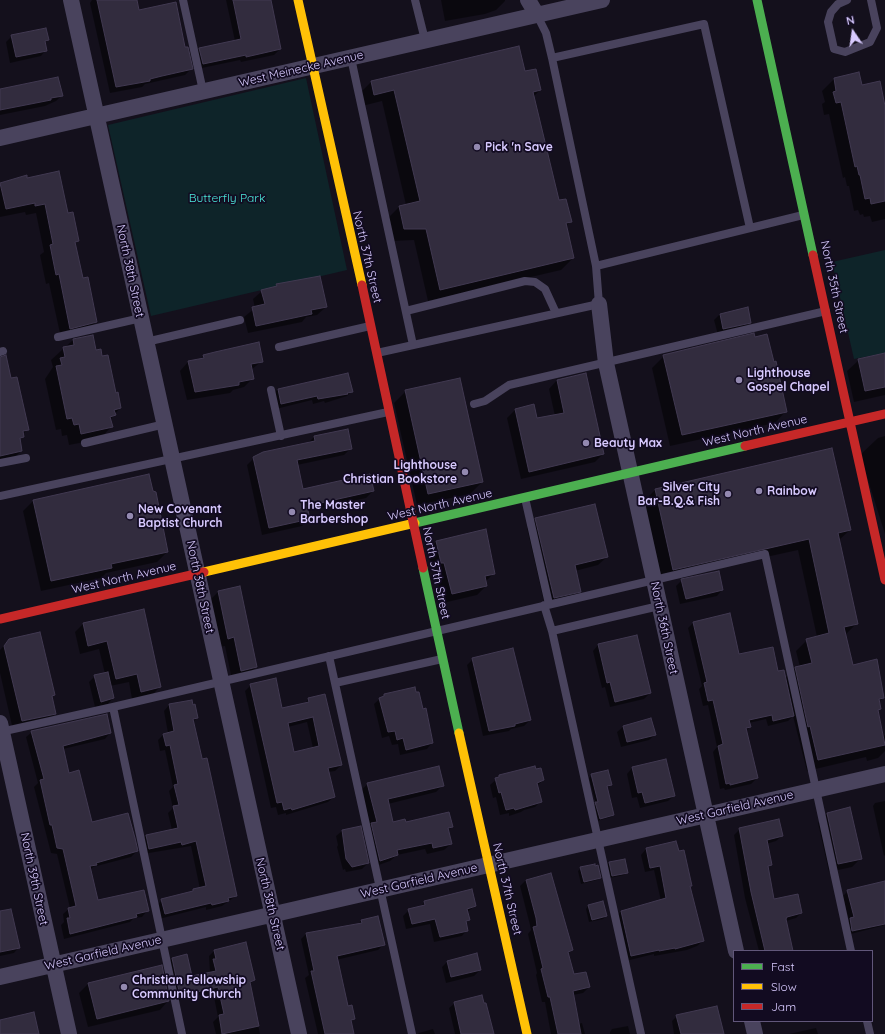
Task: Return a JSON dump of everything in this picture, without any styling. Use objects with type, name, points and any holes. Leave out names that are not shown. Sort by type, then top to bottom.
[{"type":"main road","name":"North 37th Street","points":[[298,0],[442,659],[527,1034]]},
{"type":"main road","name":"North 35th Street","points":[[757,0],[806,215],[885,580]]},
{"type":"main road","name":"West North Avenue","points":[[0,619],[885,414]]},
{"type":"street","name":"North 38th Street","points":[[71,0],[299,1034]]},
{"type":"street","points":[[528,0],[537,15]]},
{"type":"street","name":"West Meinecke Avenue","points":[[0,138],[602,0]]},
{"type":"street","name":"North 36th Street","points":[[599,304],[606,363],[736,950]]},
{"type":"street","name":"North 39th Street","points":[[1,729],[69,1034]]},
{"type":"street","name":"West Garfield Avenue","points":[[0,977],[381,891],[480,868],[489,864],[885,774]]},
{"type":"street","points":[[752,1022],[755,1034]]},
{"type":"lane","points":[[183,0],[203,91]]},
{"type":"lane","points":[[416,0],[424,40]]},
{"type":"lane","points":[[847,0],[838,4],[831,12],[828,22],[834,49],[845,52],[870,42],[877,28],[871,0]]},
{"type":"lane","points":[[376,353],[599,304],[596,266],[552,58],[546,33],[537,15]]},
{"type":"lane","points":[[552,58],[704,24],[750,228]]},
{"type":"lane","points":[[351,58],[414,345]]},
{"type":"lane","points":[[596,266],[806,215]]},
{"type":"lane","points":[[406,311],[525,281],[535,282],[545,289],[556,313]]},
{"type":"lane","points":[[474,404],[485,401],[509,385],[826,311]]},
{"type":"lane","points":[[58,337],[141,318]]},
{"type":"lane","points":[[146,342],[240,320]]},
{"type":"lane","points":[[279,347],[370,326]]},
{"type":"lane","points":[[271,390],[281,436]]},
{"type":"lane","points":[[0,496],[388,412]]},
{"type":"lane","points":[[85,443],[165,424]]},
{"type":"lane","points":[[0,463],[26,458]]},
{"type":"lane","points":[[525,497],[552,631],[641,1034]]},
{"type":"lane","points":[[874,529],[885,527]]},
{"type":"lane","points":[[1,729],[113,707],[547,605],[653,578],[765,554],[851,950]]},
{"type":"lane","points":[[552,631],[660,606]]},
{"type":"lane","points":[[329,656],[412,1034]]},
{"type":"lane","points":[[335,683],[442,659]]},
{"type":"lane","points":[[113,707],[182,1034]]},
{"type":"lane","points":[[867,1022],[870,1034]]},
{"type":"green space","name":"Butterfly Park","points":[[306,78],[347,270],[151,316],[108,125]]},
{"type":"green space","points":[[885,250],[885,353],[854,359],[832,262]]},
{"type":"building","points":[[97,0],[137,0],[139,10],[176,2],[185,47],[188,47],[193,69],[150,79],[150,81],[116,87]]},
{"type":"building","points":[[233,0],[271,0],[281,49],[246,57],[246,55],[203,64],[199,48],[241,39]]},
{"type":"building","points":[[46,28],[49,40],[45,41],[47,51],[16,57],[11,35]]},
{"type":"building","name":"Pick 'n Save","points":[[519,46],[525,71],[536,69],[541,90],[533,92],[559,200],[566,199],[572,222],[566,223],[574,258],[440,290],[426,229],[404,229],[399,206],[420,201],[394,90],[374,95],[371,81]]},
{"type":"building","points":[[859,72],[862,85],[880,81],[885,106],[885,201],[871,204],[870,198],[865,199],[860,175],[857,166],[855,167],[841,102],[836,103],[833,92],[836,91],[834,78]]},
{"type":"building","points":[[58,77],[63,96],[51,98],[51,100],[0,110],[0,89]]},
{"type":"building","points":[[59,171],[68,213],[73,212],[79,241],[75,242],[83,278],[88,277],[97,322],[70,329],[59,274],[56,275],[50,245],[53,244],[45,204],[35,206],[35,203],[6,209],[0,183],[27,175],[27,178]]},
{"type":"building","points":[[320,276],[327,307],[311,310],[312,314],[256,326],[252,307],[265,304],[261,290],[277,286],[276,284]]},
{"type":"building","points":[[748,307],[751,323],[723,329],[720,314]]},
{"type":"building","points":[[754,333],[755,337],[767,334],[774,362],[776,361],[787,412],[682,435],[663,355]]},
{"type":"building","points":[[93,335],[96,350],[101,349],[102,356],[108,355],[116,393],[118,392],[121,408],[114,410],[116,415],[110,417],[113,427],[81,434],[79,424],[74,425],[72,418],[67,419],[56,366],[62,365],[60,358],[65,357],[63,347],[74,345],[73,339]]},
{"type":"building","points":[[259,342],[263,362],[251,364],[254,379],[239,382],[239,385],[195,392],[188,361],[204,358],[203,355]]},
{"type":"building","points":[[885,353],[885,387],[865,391],[858,359]]},
{"type":"building","points":[[6,355],[11,378],[17,377],[29,430],[23,431],[24,437],[20,438],[22,451],[0,456],[0,357]]},
{"type":"building","points":[[348,373],[353,392],[318,399],[317,396],[281,404],[278,389]]},
{"type":"building","points":[[586,373],[604,454],[529,472],[515,409],[534,404],[537,418],[564,413],[557,380]]},
{"type":"building","points":[[460,378],[483,482],[428,494],[405,390]]},
{"type":"building","points":[[348,429],[352,449],[297,460],[303,489],[370,474],[374,491],[307,506],[310,519],[269,528],[253,457],[263,452],[315,441],[314,436]]},
{"type":"building","points":[[832,448],[851,530],[838,533],[858,624],[844,627],[853,665],[877,659],[884,698],[879,699],[881,709],[878,710],[885,745],[818,760],[810,726],[808,727],[795,667],[812,663],[806,639],[829,633],[809,539],[673,570],[655,489]]},
{"type":"building","points":[[149,474],[153,491],[156,492],[168,552],[111,564],[112,568],[51,581],[33,500]]},
{"type":"building","points":[[595,504],[608,557],[575,565],[581,592],[554,598],[535,518]]},
{"type":"building","points":[[486,529],[495,574],[485,576],[487,586],[452,594],[444,563],[441,563],[436,541]]},
{"type":"building","points":[[719,571],[723,590],[686,599],[681,579]]},
{"type":"building","points":[[240,586],[257,667],[241,671],[234,637],[228,639],[218,591]]},
{"type":"building","points":[[144,609],[161,687],[141,692],[137,674],[116,679],[107,641],[88,646],[83,623]]},
{"type":"building","points":[[730,613],[739,654],[773,647],[778,671],[784,670],[794,716],[773,721],[772,715],[749,720],[751,727],[746,728],[758,778],[730,785],[730,783],[726,784],[718,746],[723,744],[713,700],[708,701],[704,683],[707,682],[693,622]]},
{"type":"building","points":[[40,632],[55,695],[52,696],[56,714],[22,721],[4,646],[9,639]]},
{"type":"building","points":[[637,635],[651,693],[615,702],[610,682],[607,683],[598,644]]},
{"type":"building","points":[[513,648],[531,720],[515,724],[515,726],[489,731],[472,658]]},
{"type":"building","points":[[108,672],[114,698],[101,702],[94,675]]},
{"type":"building","points":[[276,678],[282,708],[309,702],[308,698],[325,694],[342,765],[328,768],[335,797],[292,810],[291,808],[284,810],[282,802],[277,803],[250,684]],"holes":[[[313,717],[319,746],[294,752],[288,723]]]},
{"type":"building","points":[[415,687],[416,692],[419,692],[423,709],[426,708],[433,743],[406,750],[403,738],[397,740],[395,731],[388,732],[379,698],[384,696],[384,694]]},
{"type":"building","points":[[192,700],[193,705],[195,704],[198,718],[193,719],[202,759],[207,758],[237,896],[228,898],[229,901],[212,905],[211,903],[165,914],[161,899],[206,886],[196,841],[182,845],[181,842],[149,849],[146,835],[178,828],[173,806],[179,805],[174,785],[178,784],[170,745],[166,746],[163,734],[174,731],[169,704]]},
{"type":"building","points":[[107,714],[111,733],[63,746],[69,773],[79,770],[92,822],[128,813],[138,851],[90,866],[98,900],[144,890],[149,911],[136,914],[137,917],[70,934],[67,918],[70,918],[68,908],[76,906],[63,849],[57,848],[52,825],[50,825],[40,780],[44,779],[31,731]]},
{"type":"building","points":[[651,718],[656,735],[627,742],[623,726]]},
{"type":"building","points":[[666,759],[675,796],[645,803],[642,792],[638,793],[632,767]]},
{"type":"building","points":[[439,766],[444,786],[388,799],[393,822],[405,819],[406,822],[449,812],[453,827],[448,828],[452,844],[433,848],[432,843],[397,850],[398,855],[380,861],[371,823],[377,822],[367,783]]},
{"type":"building","points":[[535,766],[536,769],[541,768],[544,780],[537,783],[542,802],[515,810],[514,808],[506,810],[495,778],[499,777],[499,775]]},
{"type":"building","points":[[608,770],[612,785],[607,786],[614,815],[600,819],[595,802],[598,802],[591,774]]},
{"type":"building","points":[[850,807],[862,859],[838,864],[827,813]]},
{"type":"building","points":[[779,819],[783,836],[767,840],[772,865],[768,866],[774,899],[798,894],[802,913],[787,917],[786,919],[793,950],[765,950],[751,892],[739,828]]},
{"type":"building","points":[[361,826],[369,863],[352,867],[346,859],[342,830]]},
{"type":"building","points":[[676,841],[679,851],[684,850],[692,886],[690,886],[704,941],[675,949],[659,950],[631,956],[621,911],[666,898],[660,866],[650,868],[646,848]]},
{"type":"building","points":[[625,859],[628,873],[612,876],[609,862]]},
{"type":"building","points":[[595,864],[595,866],[598,865],[601,878],[584,882],[580,867]]},
{"type":"building","points":[[551,873],[573,950],[568,952],[574,974],[586,972],[590,987],[573,991],[581,1034],[558,1034],[550,997],[548,997],[541,969],[543,968],[533,927],[537,926],[536,918],[526,880]]},
{"type":"building","points":[[885,881],[885,924],[852,931],[850,918],[854,917],[847,890]]},
{"type":"building","points":[[472,889],[476,906],[467,909],[470,920],[466,921],[468,931],[440,937],[435,919],[412,924],[408,909],[425,905],[424,901]]},
{"type":"building","points":[[603,901],[607,916],[592,920],[588,905]]},
{"type":"building","points":[[11,909],[20,948],[0,952],[0,911]]},
{"type":"building","points":[[378,916],[385,945],[337,956],[348,1006],[352,1005],[355,1019],[351,1020],[354,1034],[325,1034],[311,971],[314,971],[306,933],[362,923],[361,920]]},
{"type":"building","points":[[246,942],[255,980],[250,982],[259,1026],[222,1034],[219,1015],[224,1014],[218,987],[180,996],[172,958],[187,954],[192,976],[216,971],[213,959],[216,959],[214,950]]},
{"type":"building","points":[[477,953],[481,970],[451,977],[447,961]]},
{"type":"building","name":"Christian Fellowship Community Church","points":[[162,965],[169,1001],[97,1019],[88,983]]},
{"type":"building","points":[[482,995],[484,1003],[486,1003],[494,1034],[461,1034],[454,1002]]},
{"type":"building","points":[[717,1006],[724,1034],[681,1034],[676,1015]]},
{"type":"building","points":[[34,1012],[39,1034],[0,1034],[0,1020]]},
{"type":"traffic: fast","points":[[757,0],[813,255]]},
{"type":"traffic: fast","points":[[415,523],[745,446]]},
{"type":"traffic: fast","points":[[423,568],[459,733]]},
{"type":"traffic: slow","points":[[298,0],[362,285]]},
{"type":"traffic: slow","points":[[204,572],[415,523]]},
{"type":"traffic: slow","points":[[459,733],[527,1034]]},
{"type":"traffic: jam","points":[[813,255],[885,580]]},
{"type":"traffic: jam","points":[[362,285],[423,568]]},
{"type":"traffic: jam","points":[[745,446],[885,414]]},
{"type":"traffic: jam","points":[[0,619],[204,572]]},
{"type":"place","name":"Pick 'n Save","points":[[477,147]]},
{"type":"place","name":"Lighthouse Gospel Chapel","points":[[739,380]]},
{"type":"place","name":"Beauty Max","points":[[586,443]]},
{"type":"place","name":"Lighthouse Christian Bookstore","points":[[465,472]]},
{"type":"place","name":"Rainbow","points":[[759,491]]},
{"type":"place","name":"Silver City Bar-B.Q.& Fish","points":[[728,494]]},
{"type":"place","name":"The Master Barbershop","points":[[292,512]]},
{"type":"place","name":"New Covenant Baptist Church","points":[[130,516]]},
{"type":"place","name":"Christian Fellowship Community Church","points":[[124,987]]}]
